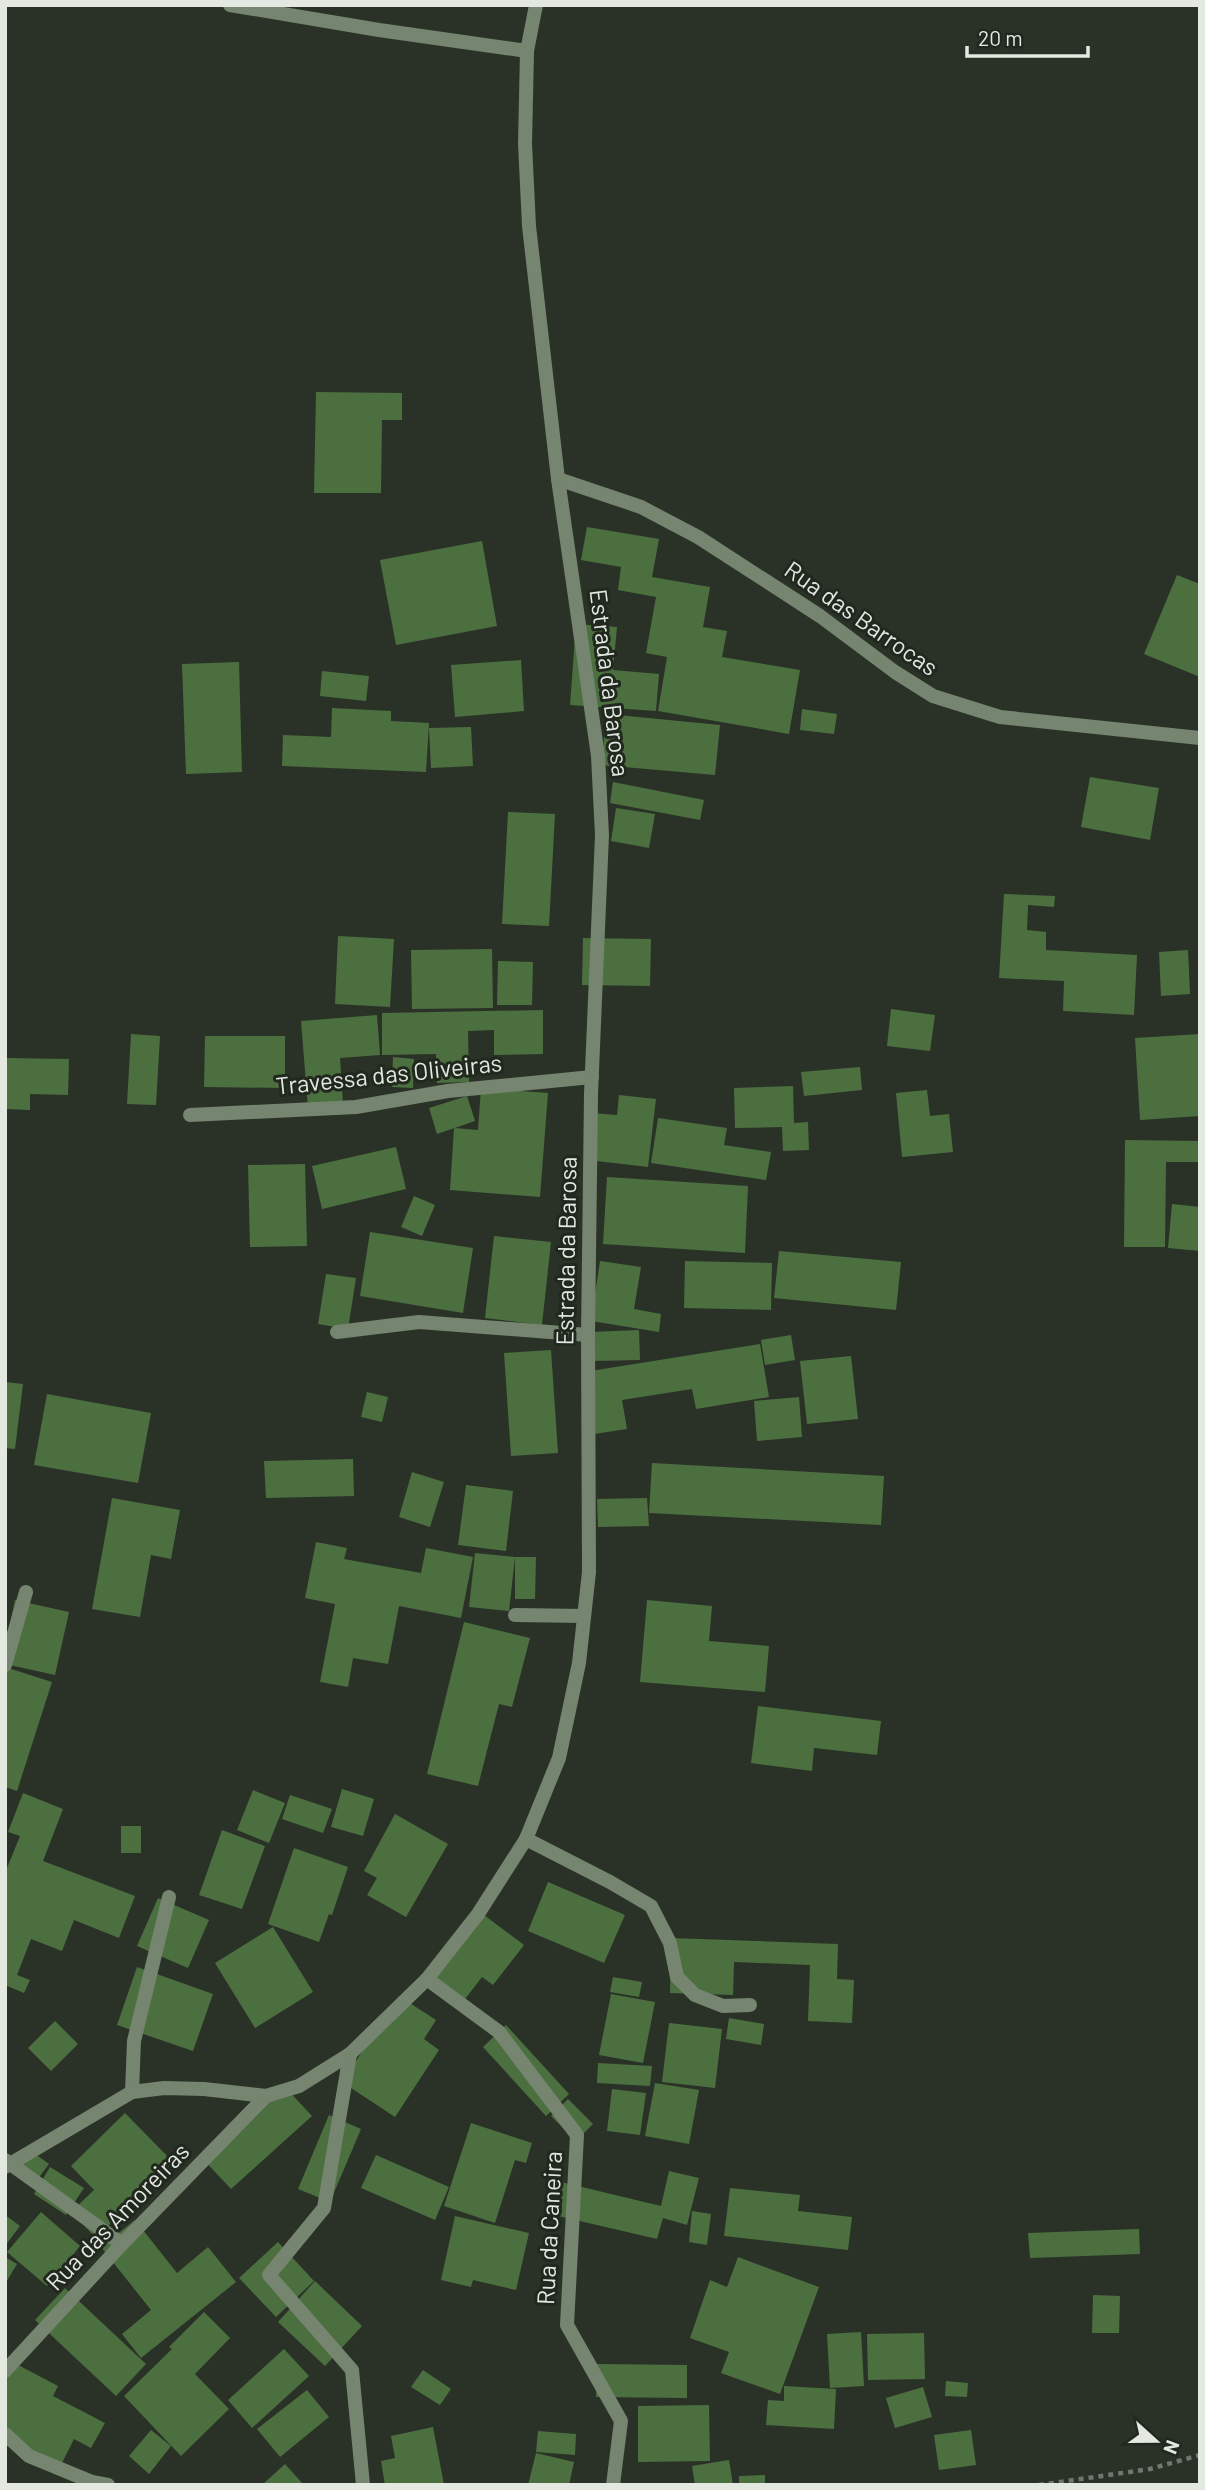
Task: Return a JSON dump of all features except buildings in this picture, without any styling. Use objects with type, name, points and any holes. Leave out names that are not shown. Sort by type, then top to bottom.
[{"type":"street","points":[[230,5],[527,51]]},
{"type":"street","name":"Estrada da Barosa","points":[[7,2164],[132,2092],[164,2088],[204,2089],[266,2096],[299,2086],[350,2054],[427,1979],[478,1914],[526,1839],[559,1758],[579,1663],[590,1572],[588,1335],[592,1077],[602,835],[598,756],[558,479],[529,226],[525,144],[527,51],[536,5]]},
{"type":"street","name":"Rua das Barrocas","points":[[558,479],[641,507],[698,537],[820,616],[895,672],[933,696],[1000,717],[1200,738]]},
{"type":"street","name":"Travessa das Oliveiras","points":[[190,1115],[356,1107],[448,1091],[592,1077]]},
{"type":"street","points":[[337,1332],[419,1322],[588,1335]]},
{"type":"street","points":[[5,1665],[26,1592]]},
{"type":"street","points":[[515,1615],[584,1616]]},
{"type":"street","points":[[526,1839],[651,1906],[670,1943],[677,1976],[695,1995],[723,2006],[750,2005]]},
{"type":"street","points":[[132,2092],[134,2042],[169,1897]]},
{"type":"street","name":"Rua da Caneira","points":[[427,1979],[499,2032],[577,2135],[567,2325],[621,2421],[613,2485]]},
{"type":"street","points":[[350,2054],[324,2208],[269,2275],[352,2370],[363,2485]]},
{"type":"street","name":"Rua das Amoreiras","points":[[5,2371],[122,2244],[266,2096]]},
{"type":"street","points":[[7,2164],[122,2244]]},
{"type":"street","points":[[5,2434],[29,2456],[92,2482],[108,2485]]},
{"type":"path","points":[[1039,2485],[1150,2469],[1200,2455]]}]
